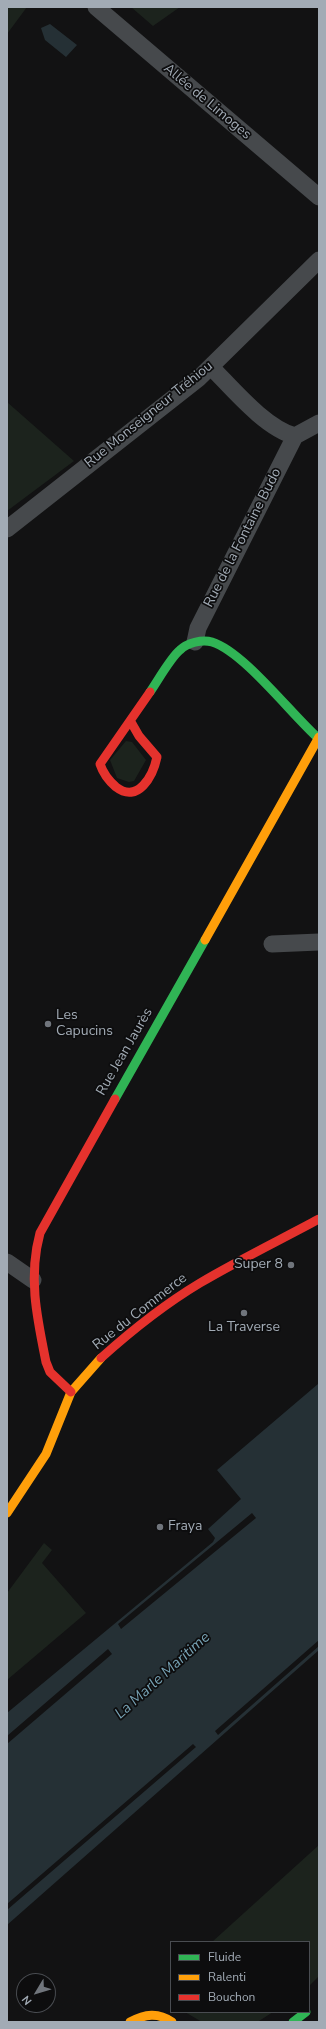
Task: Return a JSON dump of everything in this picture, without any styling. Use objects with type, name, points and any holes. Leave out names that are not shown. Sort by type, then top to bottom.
[{"type":"main road","points":[[131,722],[139,736],[157,757],[156,762],[141,789],[136,793],[130,794],[123,792],[112,782],[104,774],[100,764],[131,722],[180,650],[195,642],[213,642],[231,652],[319,738]]},
{"type":"main road","name":"Rue Jean Jaurès","points":[[71,1392],[50,1372],[46,1362],[33,1280],[34,1252],[45,1221],[319,738]]},
{"type":"main road","name":"Rue du Commerce","points":[[7,1513],[46,1454],[71,1392],[100,1359],[122,1339],[164,1307],[200,1283],[319,1219]]},
{"type":"main road","points":[[293,2022],[305,2013]]},
{"type":"main road","points":[[130,2022],[142,2016],[155,2014],[168,2018],[172,2022]]},
{"type":"street","name":"Allée de Limoges","points":[[96,7],[319,198]]},
{"type":"street","name":"Rue Monseigneur Tréhiou","points":[[7,529],[199,378],[319,260]]},
{"type":"street","points":[[211,367],[271,425],[283,433],[295,436],[319,424]]},
{"type":"street","name":"Rue de la Fontaine Budo","points":[[195,642],[198,628],[295,436]]},
{"type":"street","points":[[272,944],[319,942]]},
{"type":"street","points":[[7,1262],[33,1280]]},
{"type":"shaded area","points":[[7,7],[27,7],[7,34]]},
{"type":"shaded area","points":[[131,7],[180,7],[153,26]]},
{"type":"shaded area","points":[[7,402],[74,461],[7,511]]},
{"type":"shaded area","points":[[126,741],[132,742],[146,760],[134,781],[129,782],[117,778],[110,760]]},
{"type":"shaded area","points":[[44,1543],[52,1550],[42,1563],[86,1613],[7,1680],[7,1593]]},
{"type":"shaded area","points":[[319,1845],[319,1976],[310,1985],[310,1941],[213,1941]]},
{"type":"shaded area","points":[[187,2013],[271,2013],[259,2021],[202,2022]]},
{"type":"water","points":[[50,24],[77,45],[66,57],[45,40],[41,28]]},
{"type":"water","name":"La Marle Maritime","points":[[318,1384],[319,1650],[7,1925],[7,1713],[213,1542],[215,1538],[208,1529],[241,1499],[217,1470]]},
{"type":"pier","points":[[252,1513],[256,1518],[121,1629],[118,1624]]},
{"type":"pier","points":[[319,1640],[319,1646],[218,1735],[215,1731]]},
{"type":"pier","points":[[108,1649],[112,1654],[7,1744],[7,1736]]},
{"type":"pier","points":[[193,1744],[196,1747],[7,1910],[7,1904]]},
{"type":"traffic: fast","points":[[150,692],[176,653],[199,641],[212,642],[225,648],[252,670],[318,738]]},
{"type":"traffic: fast","points":[[115,1099],[205,940]]},
{"type":"traffic: fast","points":[[293,2022],[305,2013]]},
{"type":"traffic: slow","points":[[205,940],[319,737]]},
{"type":"traffic: slow","points":[[7,1513],[46,1454],[71,1392],[101,1358]]},
{"type":"traffic: slow","points":[[130,2022],[141,2017],[151,2015],[157,2015],[172,2022]]},
{"type":"traffic: jam","points":[[131,722],[139,736],[157,757],[152,772],[143,786],[138,790],[131,792],[124,791],[116,787],[106,777],[100,764],[150,692]]},
{"type":"traffic: jam","points":[[71,1392],[50,1372],[46,1362],[35,1298],[34,1282],[36,1249],[40,1233],[115,1099]]},
{"type":"traffic: jam","points":[[101,1358],[149,1318],[187,1291],[230,1266],[319,1219]]},
{"type":"place","name":"Les Capucins","points":[[48,1024]]},
{"type":"place","name":"Super 8","points":[[291,1265]]},
{"type":"place","name":"La Traverse","points":[[244,1313]]},
{"type":"place","name":"Fraya","points":[[160,1527]]}]
